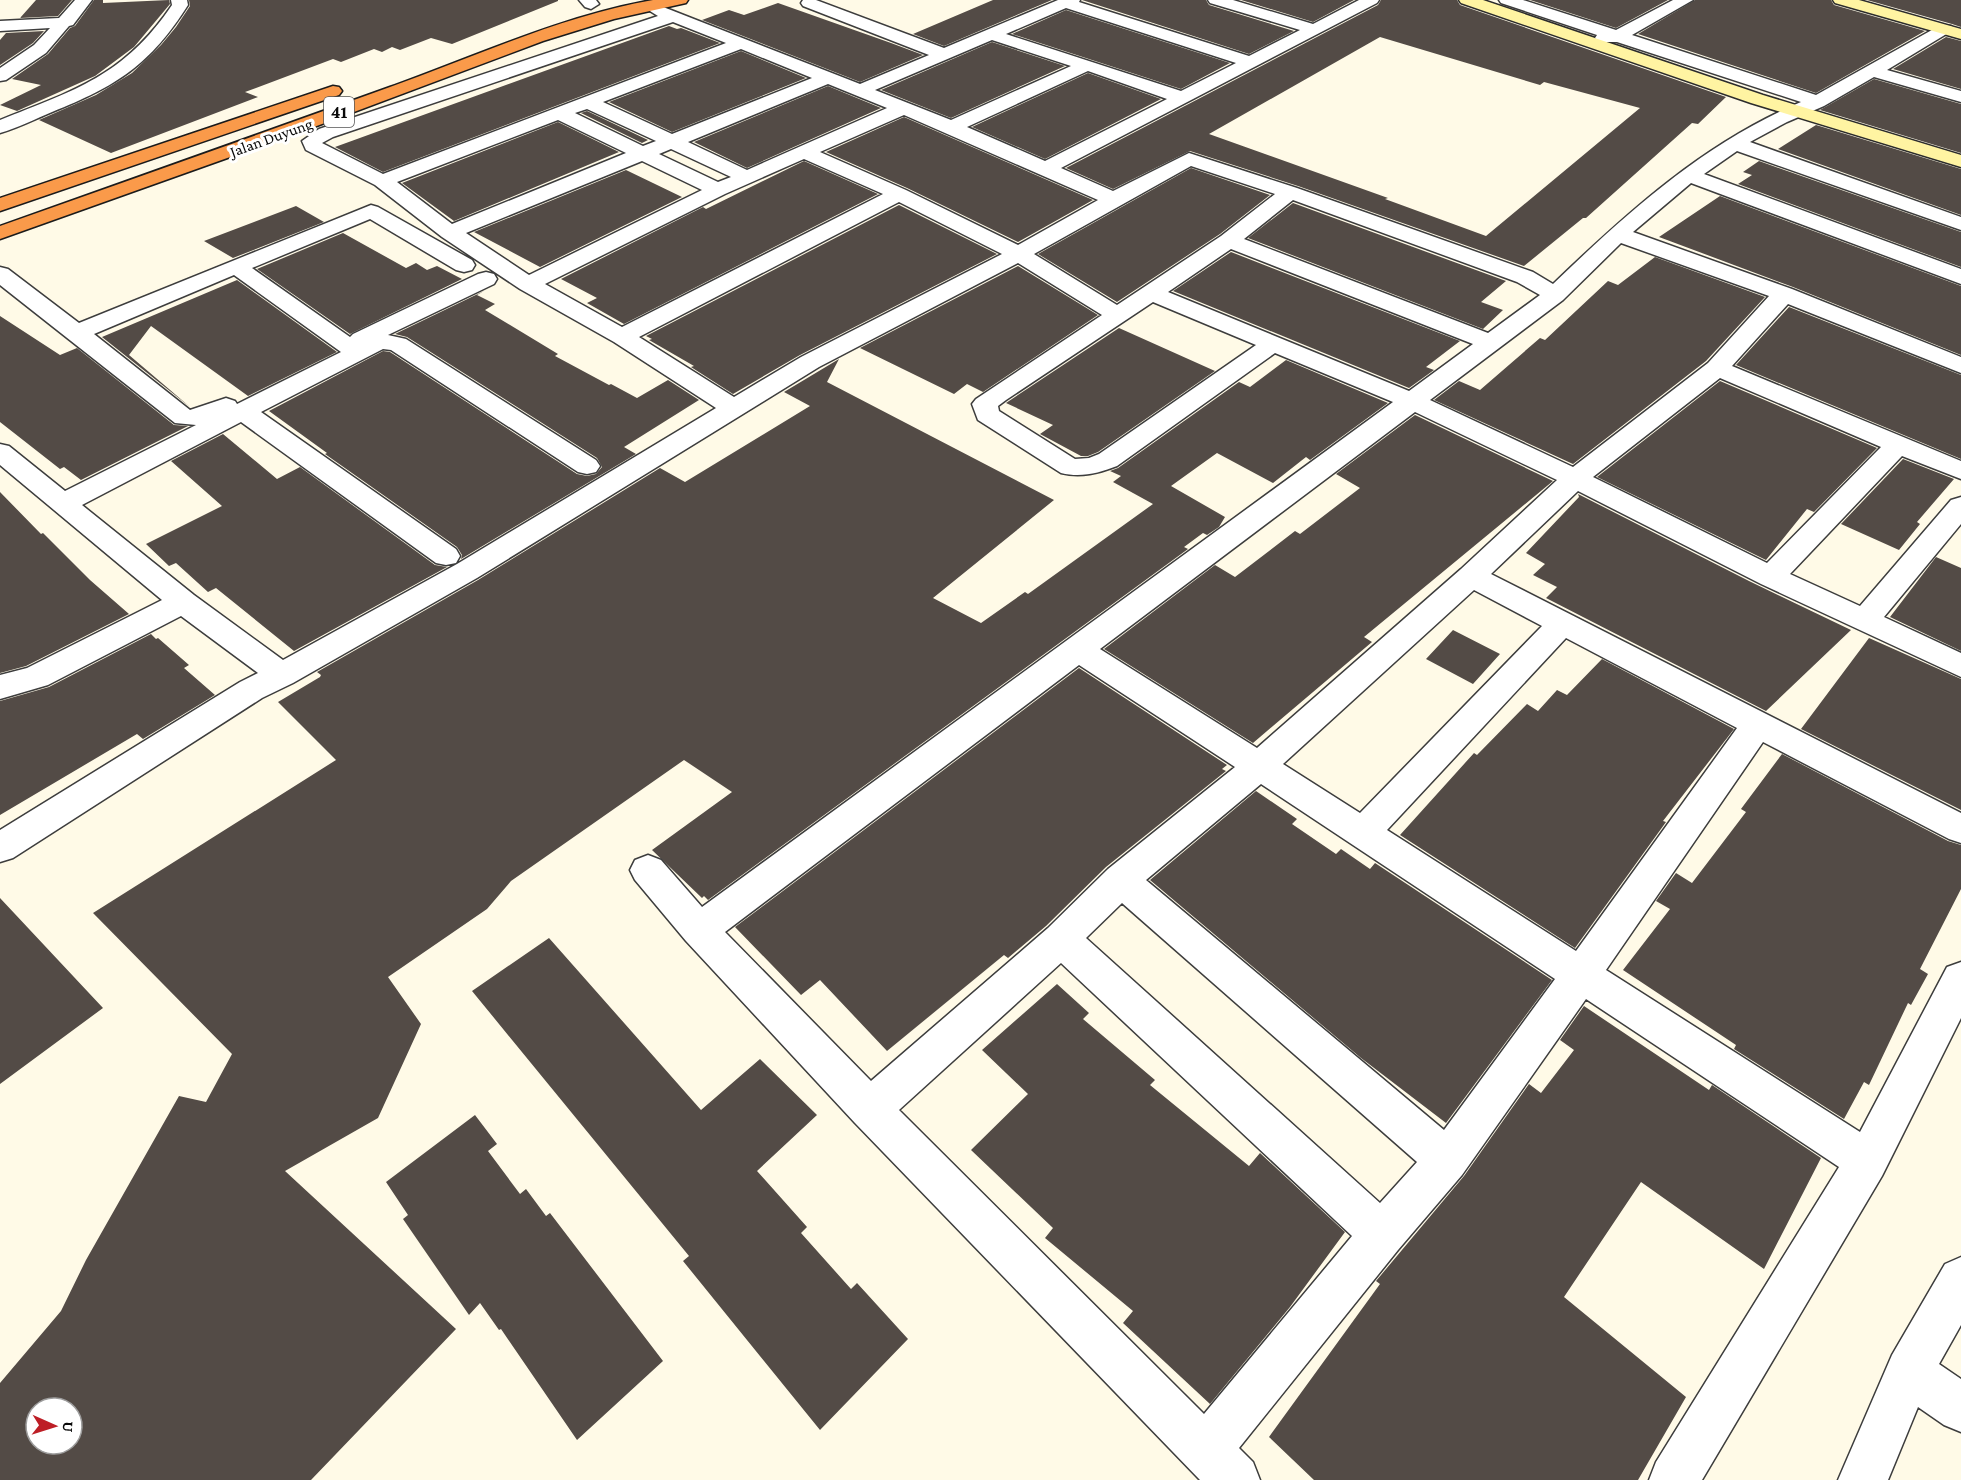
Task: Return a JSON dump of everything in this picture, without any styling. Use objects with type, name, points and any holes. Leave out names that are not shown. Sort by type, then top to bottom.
[{"type":"highway","points":[[461,47],[594,1]]},
{"type":"highway","name":"Jalan Duyung","points":[[0,233],[272,137],[573,26],[644,5],[677,8]]},
{"type":"highway","name":"Jalan Duyung","points":[[0,205],[349,86]]},
{"type":"street","points":[[0,76],[40,50],[84,0]]},
{"type":"street","points":[[0,127],[115,75],[136,59],[173,16],[180,6],[179,0]]},
{"type":"street","points":[[1216,0],[1313,28]]},
{"type":"street","points":[[1045,169],[1313,28],[1371,0]]},
{"type":"street","points":[[1467,0],[1796,111],[1961,161]]},
{"type":"street","points":[[1507,0],[1818,102]]},
{"type":"street","points":[[1585,40],[1616,37],[1685,0]]},
{"type":"street","points":[[1841,0],[1953,32]]},
{"type":"street","points":[[861,90],[1069,1],[1250,62]]},
{"type":"street","points":[[809,3],[943,54]]},
{"type":"street","points":[[734,408],[622,337],[523,291],[450,232],[381,181],[314,146],[312,141],[326,133],[677,8],[741,43],[951,127],[1114,199]]},
{"type":"street","points":[[0,26],[67,22]]},
{"type":"street","points":[[699,930],[1491,343],[1555,294],[1617,234],[1689,175],[1736,144],[1796,111],[1818,102],[1871,71],[1953,32]]},
{"type":"street","points":[[990,34],[1182,98]]},
{"type":"street","points":[[381,181],[741,43]]},
{"type":"street","points":[[951,127],[1087,65]]},
{"type":"street","points":[[1871,71],[1961,97]]},
{"type":"street","points":[[450,232],[827,78]]},
{"type":"street","points":[[586,101],[747,177]]},
{"type":"street","points":[[77,332],[371,211],[486,279],[518,294],[718,190],[806,153],[903,108]]},
{"type":"street","points":[[557,112],[718,190]]},
{"type":"street","points":[[1736,144],[1961,224]]},
{"type":"street","points":[[806,153],[899,194],[1019,254],[1116,314]]},
{"type":"street","points":[[0,848],[250,690],[282,675],[467,571],[810,362],[1019,254],[1189,159],[1290,192],[1525,277],[1555,294]]},
{"type":"street","points":[[1689,175],[1961,277]]},
{"type":"street","points":[[1272,344],[1108,460],[1092,466],[1070,467],[987,415],[985,404],[997,395],[1229,241],[1290,192]]},
{"type":"street","points":[[622,337],[899,194]]},
{"type":"street","points":[[1617,234],[1784,294],[1961,366]]},
{"type":"street","points":[[1229,241],[1491,343]]},
{"type":"street","points":[[235,266],[347,346]]},
{"type":"street","points":[[0,274],[184,418],[215,411],[486,279]]},
{"type":"street","points":[[1152,293],[1412,401],[1574,478],[1772,577],[1961,666]]},
{"type":"street","points":[[870,1109],[1062,939],[1121,880],[1260,765],[1471,576],[1574,478],[1718,368],[1784,294]]},
{"type":"street","points":[[62,504],[372,344],[390,341],[587,466]]},
{"type":"street","points":[[1718,368],[1961,471]]},
{"type":"street","points":[[244,412],[446,556]]},
{"type":"street","points":[[1772,577],[1898,444]]},
{"type":"street","points":[[0,452],[183,602],[282,675]]},
{"type":"street","points":[[1865,620],[1961,506]]},
{"type":"street","points":[[1471,576],[1961,830]]},
{"type":"street","points":[[0,687],[37,677],[183,602]]},
{"type":"street","points":[[1364,832],[1562,624]]},
{"type":"street","points":[[1079,650],[1364,832],[1580,976],[1867,1161]]},
{"type":"street","points":[[1206,1450],[1382,1234],[1446,1160],[1580,976],[1757,725]]},
{"type":"street","points":[[648,870],[699,930],[870,1109],[1235,1480]]},
{"type":"street","points":[[1121,880],[1446,1160]]},
{"type":"street","points":[[1062,939],[1382,1234]]},
{"type":"street","points":[[1674,1480],[1867,1161],[1961,980]]},
{"type":"street","points":[[1863,1480],[1909,1372],[1961,1280]]},
{"type":"street","points":[[1909,1372],[1961,1408]]},
{"type":"building","points":[[36,0],[72,0],[58,16],[20,18]]},
{"type":"building","points":[[94,0],[103,0],[103,3],[169,0],[170,4],[134,47],[95,76],[17,111],[0,105],[41,85],[12,79],[48,54],[70,28],[75,26]]},
{"type":"building","points":[[189,0],[558,1],[452,44],[431,38],[400,50],[392,47],[382,52],[374,49],[341,62],[333,59],[245,92],[258,97],[111,153],[39,120],[96,95],[132,73],[176,27],[190,6]]},
{"type":"building","points":[[993,0],[1052,0],[944,46],[913,34]]},
{"type":"building","points":[[1082,0],[1206,0],[1209,5],[1294,31],[1249,54]]},
{"type":"building","points":[[1241,0],[1354,0],[1313,22]]},
{"type":"building","points":[[1381,0],[1457,0],[1460,5],[1726,97],[1698,124],[1692,123],[1586,218],[1583,218],[1524,266],[1298,186],[1190,151],[1113,189],[1066,168],[1378,5]],"holes":[[[1380,37],[1540,85],[1544,82],[1640,108],[1486,236],[1209,134]]]},
{"type":"building","points":[[1530,0],[1668,0],[1616,28]]},
{"type":"building","points":[[1695,0],[1831,0],[1834,5],[1925,31],[1816,93],[1638,34]]},
{"type":"building","points":[[1867,0],[1961,0],[1961,27],[1952,24]]},
{"type":"building","points":[[778,3],[923,55],[860,82],[702,20],[729,10],[744,15]]},
{"type":"building","points":[[1066,10],[1230,63],[1181,89],[1012,34]]},
{"type":"building","points":[[669,26],[681,28],[720,43],[383,172],[335,147]]},
{"type":"building","points":[[44,31],[33,43],[0,65],[0,40],[6,33]]},
{"type":"building","points":[[1946,37],[1961,41],[1961,89],[1893,69]]},
{"type":"building","points":[[992,42],[1065,66],[951,118],[881,90]]},
{"type":"building","points":[[741,51],[806,78],[672,132],[609,102]]},
{"type":"building","points":[[1088,73],[1161,99],[1045,159],[972,127]]},
{"type":"building","points":[[1874,79],[1961,104],[1961,153],[1820,110]]},
{"type":"building","points":[[828,86],[881,108],[747,168],[694,142]]},
{"type":"building","points":[[587,111],[648,140],[642,143],[581,113]]},
{"type":"building","points":[[904,117],[1093,200],[1018,242],[826,152]]},
{"type":"building","points":[[558,122],[619,152],[454,221],[402,183]]},
{"type":"building","points":[[1816,125],[1961,169],[1961,215],[1778,149]]},
{"type":"building","points":[[804,161],[878,194],[624,324],[587,303],[597,298],[561,279],[703,207],[706,209]]},
{"type":"building","points":[[1759,161],[1961,232],[1961,267],[1738,184],[1752,175],[1743,172]]},
{"type":"building","points":[[1191,168],[1270,195],[1220,234],[1117,302],[1038,254]]},
{"type":"building","points":[[626,170],[682,197],[540,267],[474,232]]},
{"type":"building","points":[[1720,196],[1961,286],[1961,355],[1793,287],[1659,237]]},
{"type":"building","points":[[1293,203],[1506,281],[1481,302],[1503,310],[1483,329],[1248,238]]},
{"type":"building","points":[[899,205],[997,254],[800,355],[733,394],[646,336]]},
{"type":"building","points":[[296,206],[324,222],[233,258],[204,241]]},
{"type":"building","points":[[343,233],[406,268],[416,263],[427,270],[437,266],[462,279],[350,334],[257,269]]},
{"type":"building","points":[[1231,252],[1460,341],[1426,367],[1434,370],[1409,388],[1173,291]]},
{"type":"building","points":[[1655,257],[1765,297],[1706,361],[1573,464],[1434,400],[1459,381],[1480,390],[1540,338],[1545,340],[1608,281],[1618,285]]},
{"type":"building","points":[[1018,266],[1098,315],[983,392],[967,384],[954,394],[860,348]]},
{"type":"building","points":[[237,280],[337,352],[248,396],[151,326],[129,355],[190,407],[102,337]]},
{"type":"building","points":[[484,291],[477,295],[495,304],[485,310],[558,354],[555,356],[609,385],[637,398],[668,380],[699,400],[624,447],[636,454],[461,559],[462,555],[457,547],[325,454],[327,453],[269,411],[383,351],[390,352],[577,474],[587,476],[596,474],[602,467],[597,458],[407,337],[395,334]]},
{"type":"building","points":[[1789,307],[1961,375],[1961,459],[1736,365]]},
{"type":"building","points":[[0,316],[60,355],[77,348],[174,425],[188,426],[81,480],[64,467],[60,469],[0,422]]},
{"type":"building","points":[[1119,328],[1215,371],[1098,452],[1088,456],[1081,456],[1040,434],[1053,425],[1006,403]]},
{"type":"building","points":[[839,359],[827,382],[1054,500],[933,598],[981,623],[1025,592],[1028,594],[1153,504],[1113,482],[1121,476],[1110,471],[1118,468],[1239,382],[1250,387],[1286,360],[1388,403],[1310,460],[1306,457],[1273,483],[1217,453],[1171,486],[1225,517],[1219,527],[1207,535],[1203,533],[1184,547],[1188,549],[708,900],[704,896],[702,898],[652,850],[732,792],[684,760],[511,881],[487,909],[388,977],[421,1024],[378,1118],[285,1171],[456,1329],[311,1480],[0,1480],[0,1383],[61,1311],[86,1260],[179,1096],[206,1102],[232,1054],[93,913],[336,760],[278,702],[320,677],[321,675],[317,672],[478,580],[660,468],[685,482],[810,406],[784,392]]},
{"type":"building","points":[[1720,381],[1877,448],[1814,512],[1807,509],[1766,560],[1597,477]]},
{"type":"building","points":[[1415,415],[1553,481],[1364,637],[1372,642],[1253,743],[1104,649],[1215,565],[1235,577],[1295,531],[1300,534],[1360,488],[1336,474]]},
{"type":"building","points":[[223,434],[277,479],[300,467],[435,565],[447,567],[294,651],[216,588],[208,592],[176,563],[169,566],[146,544],[222,506],[171,461]]},
{"type":"building","points":[[1903,459],[1954,479],[1917,522],[1920,524],[1899,550],[1841,524]]},
{"type":"building","points":[[0,492],[41,534],[43,533],[90,580],[129,614],[26,666],[0,673]]},
{"type":"building","points":[[1578,494],[1851,630],[1766,711],[1546,598],[1557,587],[1533,575],[1545,564],[1526,553],[1579,497]]},
{"type":"building","points":[[1936,557],[1961,568],[1961,651],[1890,617]]},
{"type":"building","points":[[1453,630],[1500,654],[1473,684],[1426,659]]},
{"type":"building","points":[[151,634],[189,665],[184,668],[215,695],[143,739],[137,734],[0,815],[0,701],[49,687]]},
{"type":"building","points":[[1869,638],[1961,679],[1961,810],[1801,729]]},
{"type":"building","points":[[1602,659],[1734,729],[1663,821],[1666,822],[1575,948],[1400,835],[1474,753],[1477,755],[1527,704],[1538,711],[1557,690],[1567,695]]},
{"type":"building","points":[[1079,668],[1227,765],[1222,769],[1226,771],[1106,867],[1046,926],[1008,958],[1004,955],[887,1051],[820,980],[801,995],[735,927]]},
{"type":"building","points":[[1782,754],[1948,841],[1961,845],[1961,889],[1920,969],[1928,974],[1911,1005],[1908,1003],[1869,1085],[1864,1082],[1844,1119],[1734,1049],[1736,1045],[1623,970],[1670,909],[1656,901],[1676,873],[1692,883],[1746,812],[1741,809]]},
{"type":"building","points":[[1256,791],[1297,819],[1292,824],[1336,854],[1341,849],[1370,869],[1375,863],[1552,980],[1446,1123],[1361,1058],[1150,880]]},
{"type":"building","points":[[0,898],[103,1008],[0,1084]]},
{"type":"building","points":[[549,938],[701,1110],[760,1059],[817,1115],[757,1171],[807,1227],[801,1233],[851,1289],[857,1283],[908,1339],[820,1430],[683,1261],[689,1256],[472,991]]},
{"type":"building","points":[[1057,984],[1089,1013],[1083,1019],[1155,1080],[1150,1085],[1249,1166],[1260,1153],[1345,1232],[1290,1307],[1210,1404],[1123,1323],[1133,1311],[1045,1238],[1053,1228],[971,1150],[1028,1094],[982,1050]]},
{"type":"building","points":[[1584,1006],[1709,1090],[1712,1085],[1821,1158],[1764,1269],[1641,1182],[1564,1297],[1686,1397],[1638,1480],[1314,1480],[1269,1437],[1380,1284],[1376,1281],[1464,1176],[1529,1084],[1541,1093],[1574,1050],[1560,1040]]},
{"type":"building","points":[[475,1115],[497,1144],[488,1151],[520,1194],[526,1189],[546,1216],[550,1213],[663,1361],[577,1440],[501,1329],[499,1330],[480,1303],[469,1315],[403,1219],[408,1215],[386,1182]]}]
